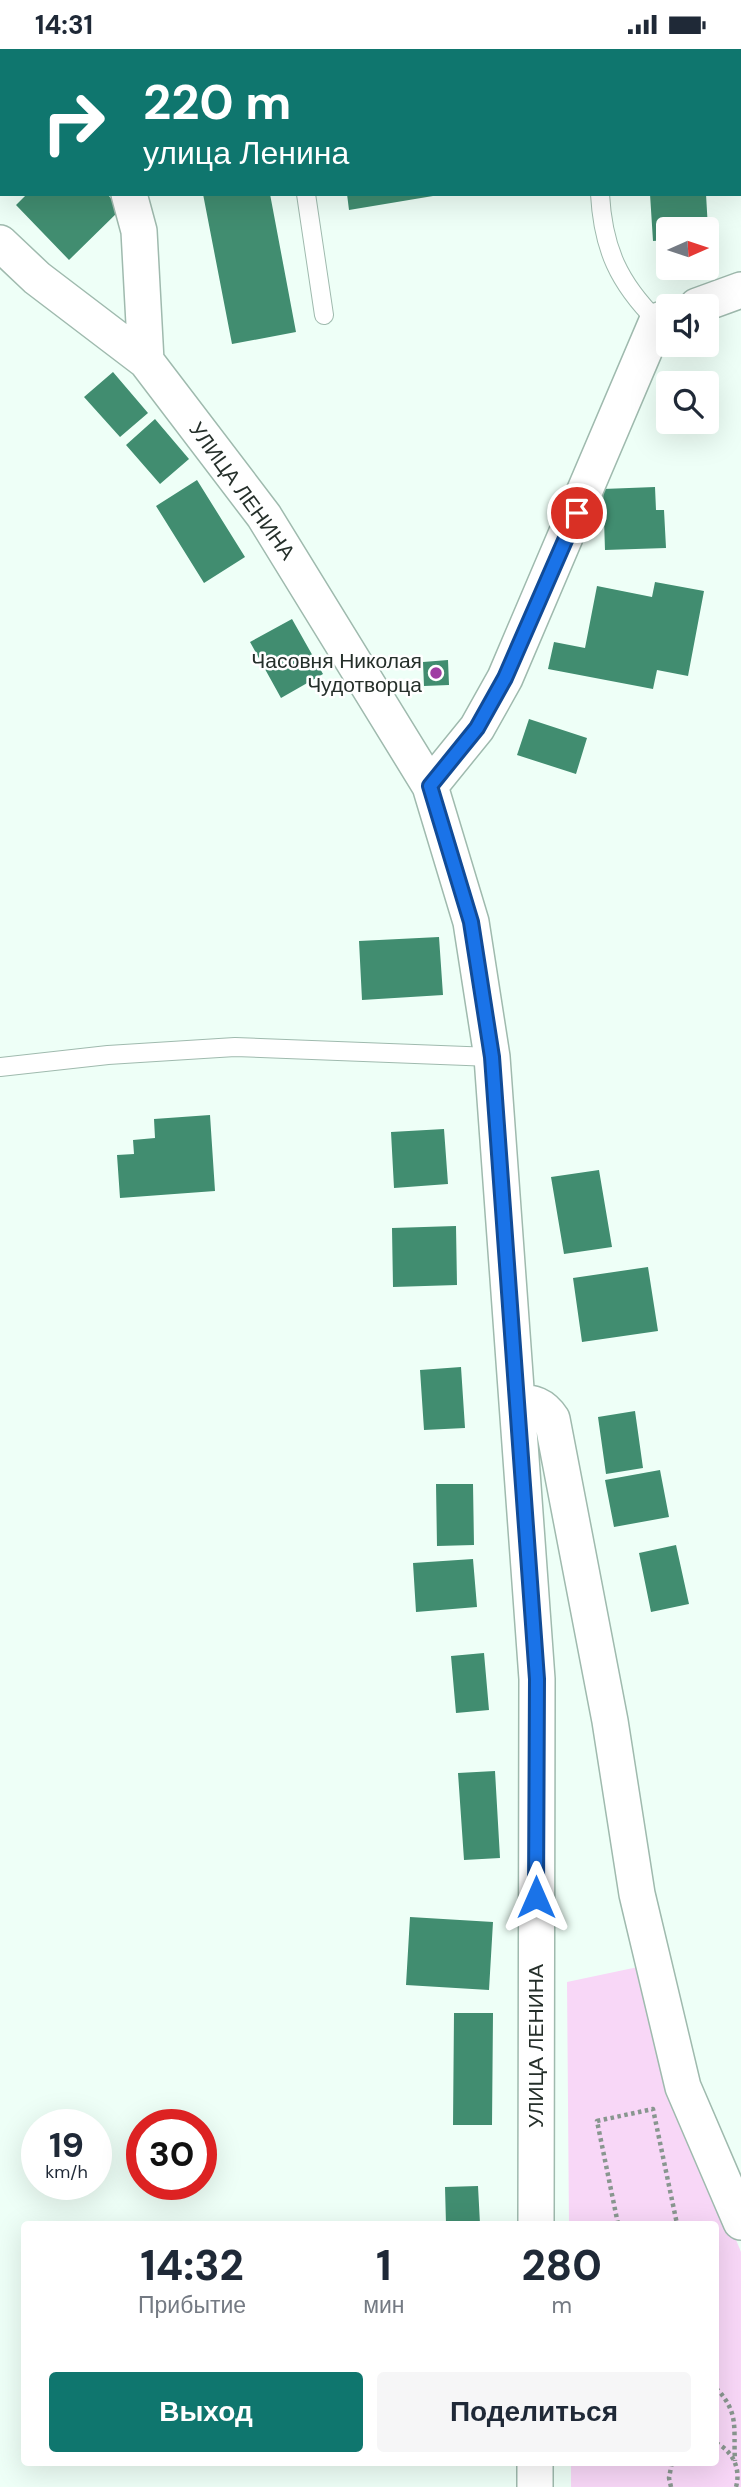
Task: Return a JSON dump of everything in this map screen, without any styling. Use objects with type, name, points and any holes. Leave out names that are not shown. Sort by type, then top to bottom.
[{"type":"street","points":[[130,196],[139,231],[146,361]]},
{"type":"street","name":"УЛИЦА ЛЕНИНА","points":[[0,243],[37,278],[146,361],[264,516],[430,786],[471,922],[492,1057],[537,1679],[536,2221]]},
{"type":"street","points":[[719,298],[741,290]]},
{"type":"street","points":[[430,786],[477,728],[505,678],[656,335]]},
{"type":"street","points":[[517,1402],[536,1404],[545,1409],[552,1419],[610,1721],[640,1907],[683,2087],[741,2222]]},
{"type":"street","points":[[535,2466],[535,2487]]},
{"type":"lane","points":[[306,196],[324,315]]},
{"type":"lane","points":[[600,196],[602,227],[613,261],[635,299],[656,314]]},
{"type":"lane","points":[[0,1067],[108,1055],[236,1047],[492,1057]]},
{"type":"path","points":[[617,2221],[597,2121],[653,2109],[676,2221]]},
{"type":"path","points":[[719,2391],[730,2404],[734,2416],[738,2484]]},
{"type":"path","points":[[719,2446],[729,2452],[735,2461]]},
{"type":"path","points":[[670,2466],[671,2487]]},
{"type":"shaded area","points":[[638,1967],[694,2137],[741,2252],[741,2487],[571,2487],[571,2466],[719,2466],[719,2221],[569,2221],[567,1982]]},
{"type":"building","points":[[25,196],[109,196],[121,209],[69,260],[16,205]]},
{"type":"building","points":[[203,196],[270,196],[296,332],[232,344]]},
{"type":"building","points":[[347,196],[433,196],[349,210]]},
{"type":"building","points":[[650,196],[706,196],[707,217],[656,217],[656,241],[653,241]]},
{"type":"building","points":[[113,372],[148,413],[120,437],[84,397]]},
{"type":"building","points":[[155,419],[189,459],[160,484],[126,445]]},
{"type":"building","points":[[197,480],[245,557],[204,583],[156,506]]},
{"type":"building","points":[[655,487],[656,510],[664,510],[666,548],[605,550],[603,489]]},
{"type":"building","points":[[655,582],[704,591],[688,676],[657,670],[653,689],[548,669],[554,642],[585,648],[597,586],[652,597]]},
{"type":"building","points":[[292,619],[323,674],[281,698],[250,642]]},
{"type":"building","name":"Часовня Николая Чудотворца","points":[[448,660],[449,685],[424,686],[423,662]]},
{"type":"building","points":[[529,719],[587,738],[576,774],[517,755]]},
{"type":"building","points":[[439,937],[443,995],[362,1000],[359,941]]},
{"type":"building","points":[[210,1115],[215,1191],[120,1198],[117,1155],[134,1154],[133,1140],[155,1138],[154,1119]]},
{"type":"building","points":[[444,1129],[448,1184],[394,1188],[391,1132]]},
{"type":"building","points":[[599,1170],[612,1247],[564,1254],[551,1177]]},
{"type":"building","points":[[456,1226],[457,1285],[393,1287],[392,1228]]},
{"type":"building","points":[[648,1267],[658,1331],[582,1342],[573,1278]]},
{"type":"building","points":[[461,1367],[465,1428],[424,1430],[420,1370]]},
{"type":"building","points":[[635,1411],[643,1468],[606,1474],[598,1417]]},
{"type":"building","points":[[660,1470],[669,1517],[614,1527],[605,1480]]},
{"type":"building","points":[[436,1484],[473,1484],[474,1545],[437,1546]]},
{"type":"building","points":[[676,1545],[689,1604],[651,1612],[639,1553]]},
{"type":"building","points":[[473,1559],[477,1607],[416,1612],[413,1563]]},
{"type":"building","points":[[484,1653],[489,1710],[456,1713],[451,1656]]},
{"type":"building","points":[[495,1771],[500,1858],[464,1860],[458,1773]]},
{"type":"building","points":[[410,1917],[493,1922],[489,1990],[406,1985]]},
{"type":"building","points":[[454,2013],[493,2013],[492,2125],[453,2125]]},
{"type":"building","points":[[478,2186],[480,2221],[446,2221],[445,2187]]},
{"type":"place","name":"Часовня Николая Чудотворца","points":[[436,673]]},
{"type":"route","points":[[536,1897],[537,1679],[492,1057],[471,922],[430,786],[477,728],[505,678],[577,513]]}]
